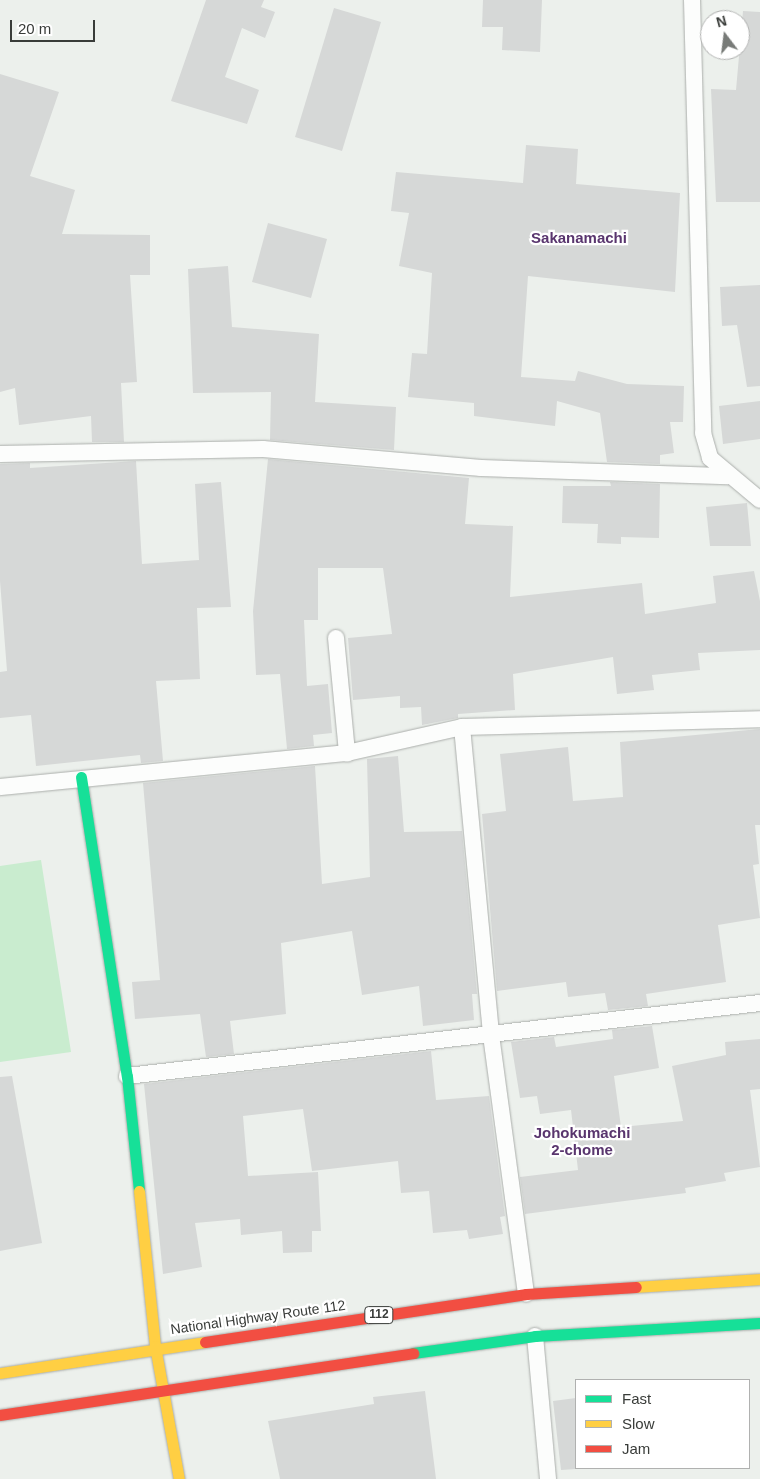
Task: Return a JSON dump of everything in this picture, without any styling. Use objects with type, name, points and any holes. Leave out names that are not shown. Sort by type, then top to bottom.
[{"type":"main road","points":[[81,777],[127,1076],[155,1346],[166,1387],[179,1479]]},
{"type":"main road","name":"National Highway Route 112","points":[[0,1373],[155,1346],[526,1294],[760,1279]]},
{"type":"main road","points":[[0,1415],[166,1387],[535,1336],[760,1323]]},
{"type":"lane","points":[[692,0],[703,433],[710,458],[728,476],[760,500]]},
{"type":"lane","points":[[0,454],[263,449],[480,468],[728,476]]},
{"type":"lane","points":[[336,638],[347,753]]},
{"type":"lane","points":[[0,788],[81,777],[347,753],[462,727],[760,719]]},
{"type":"lane","points":[[462,727],[491,1035],[526,1294]]},
{"type":"lane","points":[[127,1076],[491,1035],[760,1002]]},
{"type":"lane","points":[[535,1336],[548,1479]]},
{"type":"green space","points":[[41,860],[71,1052],[0,1062],[0,866]]},
{"type":"building","points":[[206,0],[264,0],[261,7],[275,12],[265,38],[242,28],[225,77],[259,90],[247,124],[171,101]]},
{"type":"building","points":[[483,0],[542,0],[540,52],[502,50],[503,27],[482,27]]},
{"type":"building","points":[[334,8],[381,22],[342,151],[295,137]]},
{"type":"building","points":[[750,11],[760,12],[760,202],[716,202],[711,89],[736,90],[739,60],[750,60]]},
{"type":"building","points":[[0,74],[59,92],[30,176],[75,190],[62,234],[150,235],[150,275],[130,275],[137,382],[121,383],[124,442],[92,442],[91,416],[19,425],[15,388],[0,392]]},
{"type":"building","points":[[526,145],[578,149],[576,184],[680,193],[675,292],[528,276],[521,377],[575,381],[578,371],[627,384],[684,386],[683,422],[670,422],[674,453],[660,455],[660,464],[607,462],[600,413],[557,401],[555,426],[474,416],[474,403],[408,397],[412,353],[427,354],[432,273],[399,266],[409,213],[391,211],[396,172],[523,183]]},
{"type":"building","points":[[268,223],[327,239],[311,298],[252,282]]},
{"type":"building","points":[[228,266],[232,327],[319,334],[315,402],[396,407],[394,450],[270,440],[271,392],[193,393],[188,269]]},
{"type":"building","points":[[760,285],[760,386],[747,387],[737,325],[722,326],[720,287]]},
{"type":"building","points":[[760,401],[760,439],[723,444],[719,406]]},
{"type":"building","points":[[268,459],[469,478],[465,524],[513,526],[510,597],[642,583],[645,614],[716,603],[713,576],[754,571],[760,601],[760,650],[698,653],[700,670],[652,675],[654,690],[617,694],[613,657],[513,674],[515,710],[458,714],[458,718],[422,725],[421,707],[400,708],[400,696],[353,700],[348,638],[392,634],[383,568],[318,568],[318,620],[304,620],[307,686],[328,684],[332,733],[313,735],[314,746],[287,749],[280,674],[256,675],[253,611]]},
{"type":"building","points":[[136,461],[142,564],[199,560],[195,484],[221,482],[231,607],[197,608],[200,679],[156,681],[163,761],[141,763],[140,755],[36,766],[31,715],[0,718],[0,672],[7,671],[0,581],[0,464],[30,463],[30,468]]},
{"type":"building","points":[[610,482],[660,484],[659,538],[621,537],[621,544],[597,543],[598,524],[562,523],[563,486],[611,486]]},
{"type":"building","points":[[747,503],[751,546],[710,546],[706,507]]},
{"type":"building","points":[[760,729],[760,825],[755,825],[759,864],[753,865],[760,918],[718,925],[726,982],[646,994],[648,1006],[608,1010],[605,993],[568,997],[566,982],[497,991],[482,814],[506,811],[500,754],[568,747],[573,801],[623,797],[620,742]]},
{"type":"building","points":[[398,756],[404,832],[462,831],[477,994],[472,994],[474,1020],[423,1026],[419,986],[362,995],[352,931],[281,943],[286,1014],[230,1021],[234,1054],[206,1057],[200,1014],[135,1019],[132,982],[160,980],[143,783],[315,766],[322,884],[370,877],[367,759]]},
{"type":"building","points":[[652,1026],[659,1068],[614,1076],[621,1127],[683,1121],[672,1066],[726,1055],[725,1042],[760,1039],[760,1089],[750,1090],[760,1167],[724,1173],[726,1181],[685,1188],[686,1193],[525,1214],[520,1177],[578,1170],[571,1110],[540,1114],[537,1096],[520,1098],[511,1042],[554,1037],[556,1047],[613,1039],[612,1030]]},
{"type":"building","points":[[431,1051],[436,1100],[489,1096],[505,1216],[500,1217],[503,1234],[469,1239],[467,1230],[433,1233],[429,1191],[401,1193],[398,1161],[312,1171],[303,1109],[243,1116],[248,1176],[318,1172],[321,1231],[312,1231],[312,1252],[283,1253],[282,1231],[241,1235],[240,1219],[195,1223],[202,1267],[163,1274],[144,1084]]},
{"type":"building","points":[[12,1076],[42,1243],[0,1251],[0,1077]]},
{"type":"building","points":[[425,1391],[436,1479],[280,1479],[268,1421],[374,1404],[373,1397]]},
{"type":"building","points":[[575,1398],[576,1469],[561,1470],[553,1401]]},
{"type":"traffic: fast","points":[[81,777],[127,1076],[139,1191]]},
{"type":"traffic: fast","points":[[413,1353],[535,1336],[760,1323]]},
{"type":"traffic: slow","points":[[139,1191],[155,1346],[179,1479]]},
{"type":"traffic: slow","points":[[636,1287],[760,1279]]},
{"type":"traffic: slow","points":[[0,1373],[205,1342]]},
{"type":"traffic: jam","points":[[205,1342],[526,1294],[636,1287]]},
{"type":"traffic: jam","points":[[0,1415],[413,1353]]},
{"type":"district","name":"Sakanamachi","points":[[579,238]]},
{"type":"district","name":"Johokumachi 2-chome","points":[[582,1140]]}]
